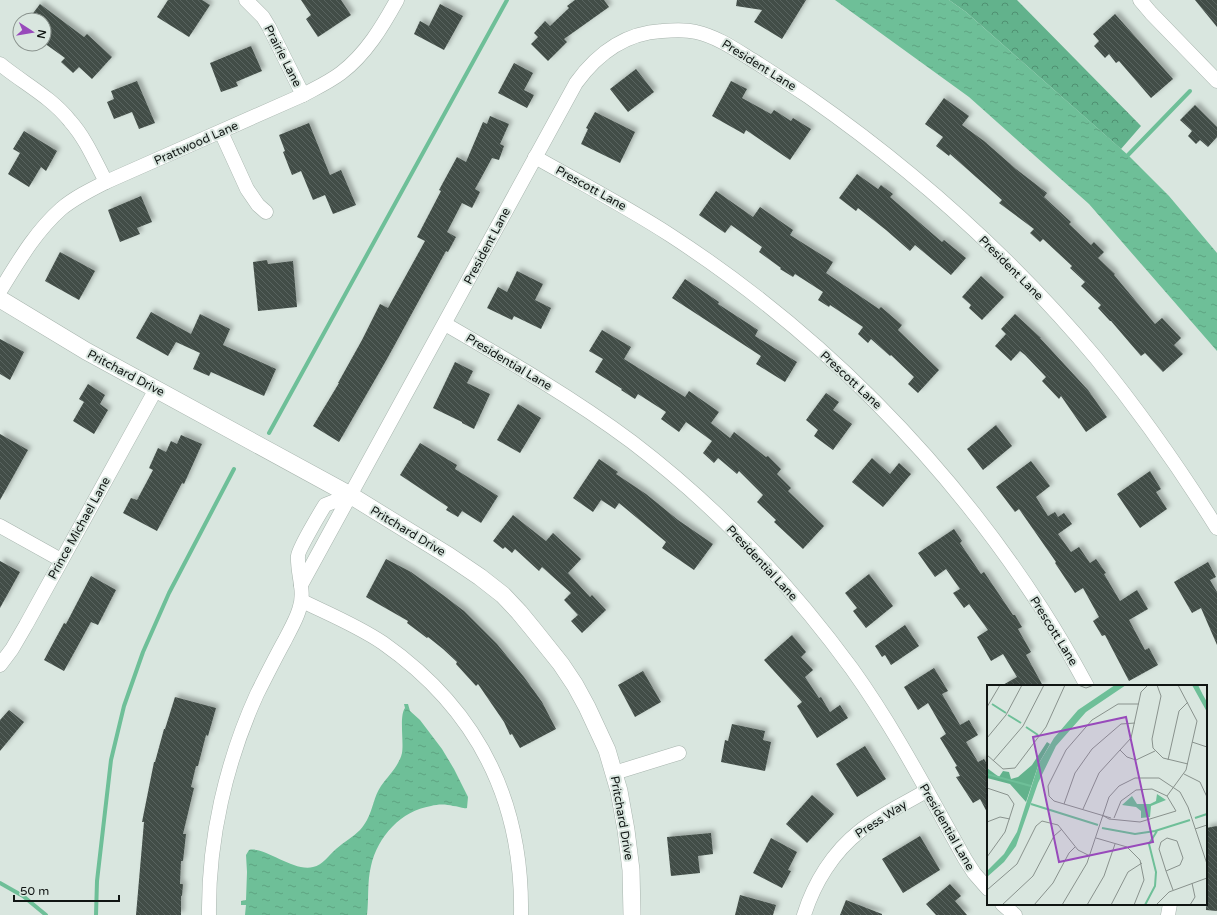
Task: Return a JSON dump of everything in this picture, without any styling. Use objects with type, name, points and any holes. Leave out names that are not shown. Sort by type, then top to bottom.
[{"type":"street","name":"Prairie Lane","points":[[246,0],[263,18],[269,27],[303,95]]},
{"type":"street","name":"Prattwood Lane","points":[[0,291],[31,243],[46,224],[71,201],[106,182],[221,132],[303,95],[330,81],[351,64],[371,42],[397,0]]},
{"type":"street","points":[[1140,0],[1217,81]]},
{"type":"street","name":"President Lane","points":[[302,601],[301,586],[576,83],[584,72],[604,52],[616,44],[640,34],[653,31],[675,30],[697,32],[727,44],[799,90],[837,117],[909,173],[971,228],[1003,259],[1058,315],[1095,357],[1131,402],[1179,469],[1217,528]]},
{"type":"street","points":[[0,64],[44,96],[70,120],[84,140],[106,182]]},
{"type":"street","points":[[221,132],[247,189],[258,205],[266,212]]},
{"type":"street","name":"Prescott Lane","points":[[535,157],[633,212],[671,235],[712,263],[793,327],[862,388],[926,457],[986,530],[1042,609],[1086,685]]},
{"type":"street","name":"Pritchard Drive","points":[[0,299],[86,351],[350,496],[449,556],[503,595],[519,612],[561,664],[575,685],[587,707],[606,750],[614,773],[623,810],[629,850],[632,915]]},
{"type":"street","name":"Presidential Lane","points":[[445,324],[535,377],[589,412],[632,443],[714,512],[753,552],[792,594],[848,664],[897,738],[965,859],[974,873],[987,888]]},
{"type":"street","name":"Prince Michael Lane","points":[[0,665],[12,649],[26,625],[156,389]]},
{"type":"street","points":[[0,526],[61,560]]},
{"type":"street","points":[[209,915],[210,881],[216,831],[236,750],[246,720],[268,670],[297,617],[302,601],[343,620],[381,642],[430,682],[446,698],[459,715],[485,755],[506,804],[518,857],[521,891],[521,915]]},
{"type":"street","points":[[614,773],[679,753]]},
{"type":"street","name":"Press Way","points":[[804,915],[813,891],[820,878],[837,853],[848,841],[873,822],[926,791]]},
{"type":"street","points":[[1003,905],[1015,915]]},
{"type":"street","points":[[1168,915],[1170,905]]},
{"type":"green space","points":[[949,0],[1017,0],[1141,126],[1121,149],[966,12]]},
{"type":"water","points":[[835,0],[949,0],[966,12],[1128,155],[1169,196],[1217,253],[1217,351],[1089,204],[969,97]]},
{"type":"water","points":[[404,704],[408,704],[410,711],[420,720],[442,749],[468,797],[467,808],[445,805],[431,806],[410,813],[392,827],[385,835],[374,855],[369,878],[367,915],[245,915],[246,905],[241,905],[241,901],[246,900],[246,855],[249,850],[263,852],[297,866],[305,868],[313,867],[323,862],[336,849],[362,828],[369,816],[381,786],[401,758],[402,717],[405,708]]},
{"type":"building","points":[[168,0],[202,0],[210,5],[189,37],[157,17]]},
{"type":"building","points":[[301,0],[341,0],[351,15],[318,37],[306,19],[311,15]]},
{"type":"building","points":[[575,0],[604,0],[609,7],[564,39],[567,42],[548,61],[531,44],[538,37],[534,33],[545,21],[550,26],[569,8],[567,6]]},
{"type":"building","points":[[737,0],[806,0],[782,39],[754,22],[762,10],[736,6]]},
{"type":"building","points":[[1195,0],[1217,0],[1217,27]]},
{"type":"building","points":[[40,4],[51,12],[34,12]]},
{"type":"building","points":[[440,4],[463,16],[444,50],[414,34],[420,21],[429,26]]},
{"type":"building","points":[[52,13],[84,37],[87,34],[112,57],[92,79],[79,67],[73,73],[61,62],[65,58],[52,49]]},
{"type":"building","points":[[1115,14],[1173,79],[1151,98],[1119,61],[1116,63],[1109,54],[1105,58],[1094,46],[1099,41],[1093,34]]},
{"type":"building","points":[[251,46],[262,71],[236,82],[238,86],[221,92],[210,63]]},
{"type":"building","points":[[514,63],[533,73],[524,90],[534,95],[527,108],[498,93]]},
{"type":"building","points":[[636,69],[654,92],[628,112],[610,89]]},
{"type":"building","points":[[137,81],[155,123],[139,129],[132,112],[114,119],[107,102],[114,99],[111,91]]},
{"type":"building","points":[[731,81],[747,89],[742,98],[771,114],[774,110],[791,121],[793,118],[811,129],[790,160],[746,130],[744,134],[712,116]]},
{"type":"building","points":[[944,98],[969,116],[962,125],[984,141],[1016,169],[1047,193],[1044,197],[1071,222],[1069,224],[1091,245],[1094,242],[1104,252],[1098,258],[1115,274],[1114,275],[1155,324],[1162,318],[1181,338],[1174,345],[1183,354],[1163,372],[1145,353],[1141,356],[1098,308],[1101,305],[1081,286],[1085,282],[1070,268],[1072,266],[1043,239],[1040,242],[1030,233],[1034,229],[999,203],[1002,200],[950,154],[949,156],[936,146],[943,137],[925,124]]},
{"type":"building","points":[[1195,105],[1217,127],[1217,137],[1208,147],[1200,140],[1196,144],[1188,136],[1192,131],[1180,120]]},
{"type":"building","points":[[595,112],[635,132],[620,163],[581,144],[588,129],[586,128]]},
{"type":"building","points":[[490,116],[509,124],[500,144],[504,146],[499,160],[492,158],[475,189],[480,192],[472,208],[462,203],[447,232],[456,237],[448,252],[446,251],[387,359],[339,442],[313,426],[339,383],[380,304],[388,308],[425,241],[417,237],[441,191],[439,190],[457,157],[466,162],[483,122],[487,124]]},
{"type":"building","points":[[309,123],[330,175],[341,170],[356,205],[333,214],[325,195],[313,200],[301,171],[292,175],[283,152],[285,151],[279,135]]},
{"type":"building","points":[[24,131],[57,151],[46,171],[41,167],[29,187],[8,174],[20,153],[13,149]]},
{"type":"building","points":[[857,174],[878,189],[881,185],[893,194],[890,197],[942,242],[944,240],[966,258],[951,275],[915,245],[910,251],[858,208],[856,211],[839,198]]},
{"type":"building","points":[[716,191],[753,217],[760,207],[793,230],[790,235],[833,262],[826,273],[879,309],[881,307],[902,325],[898,330],[939,370],[918,393],[908,384],[914,377],[891,355],[890,356],[871,339],[868,343],[858,334],[863,327],[830,305],[829,307],[818,300],[823,292],[795,274],[793,277],[780,269],[781,268],[759,252],[762,247],[731,225],[725,233],[699,215]]},
{"type":"building","points":[[141,196],[152,222],[137,228],[140,234],[120,242],[108,210]]},
{"type":"building","points":[[60,252],[95,271],[79,300],[45,281]]},
{"type":"building","points":[[267,260],[268,264],[293,261],[297,307],[258,311],[253,262]]},
{"type":"building","points":[[517,271],[543,284],[535,300],[551,308],[541,329],[514,316],[512,320],[487,308],[498,287],[507,292]]},
{"type":"building","points":[[981,276],[1004,297],[982,320],[969,308],[971,305],[962,297]]},
{"type":"building","points":[[685,279],[719,302],[718,304],[758,330],[755,336],[797,362],[785,382],[756,364],[761,356],[672,298]]},
{"type":"building","points":[[151,312],[191,334],[200,314],[230,329],[223,345],[276,369],[264,396],[211,372],[209,376],[193,369],[200,353],[176,342],[168,356],[136,338]]},
{"type":"building","points":[[1015,314],[1041,338],[1088,390],[1107,417],[1086,432],[1061,396],[1059,399],[1042,381],[1046,377],[1025,355],[1020,351],[1011,361],[995,346],[1006,334],[1001,329]]},
{"type":"building","points":[[602,330],[631,347],[624,359],[685,397],[689,391],[719,412],[711,423],[730,438],[734,432],[766,457],[768,456],[781,469],[777,474],[791,488],[788,491],[824,526],[803,549],[774,522],[776,520],[757,502],[763,495],[739,471],[737,474],[718,458],[714,463],[703,453],[712,441],[686,422],[679,432],[661,419],[666,412],[638,394],[635,399],[595,372],[603,359],[589,351]]},
{"type":"building","points":[[0,339],[24,352],[10,380],[0,374]]},
{"type":"building","points":[[455,362],[473,371],[467,383],[490,394],[474,429],[433,408]]},
{"type":"building","points":[[88,384],[105,395],[100,404],[108,410],[94,434],[73,421],[84,402],[79,399]]},
{"type":"building","points":[[826,393],[839,402],[833,410],[852,424],[833,450],[814,436],[818,430],[806,420]]},
{"type":"building","points":[[518,404],[541,418],[520,453],[497,440]]},
{"type":"building","points":[[996,425],[1012,446],[983,470],[967,449]]},
{"type":"building","points":[[0,434],[28,450],[0,500]]},
{"type":"building","points":[[181,435],[202,444],[184,484],[182,483],[157,531],[123,513],[131,498],[137,500],[153,470],[149,468],[158,448],[166,452],[171,441],[177,444]]},
{"type":"building","points":[[420,443],[457,465],[455,469],[498,496],[481,523],[462,511],[458,517],[446,510],[448,507],[400,475]]},
{"type":"building","points":[[872,458],[890,474],[899,463],[911,474],[883,507],[852,482]]},
{"type":"building","points":[[599,459],[618,472],[616,474],[646,494],[678,520],[713,544],[694,570],[662,548],[666,542],[619,503],[615,509],[601,500],[593,512],[573,498]]},
{"type":"building","points":[[1031,461],[1050,486],[1036,497],[1048,516],[1055,512],[1058,517],[1064,513],[1072,524],[1058,534],[1071,552],[1079,547],[1090,563],[1096,559],[1106,573],[1104,574],[1120,601],[1137,590],[1148,609],[1129,620],[1145,650],[1149,648],[1158,665],[1129,681],[1105,635],[1102,636],[1093,621],[1099,617],[1083,588],[1075,593],[1055,563],[1056,562],[1019,509],[1015,512],[996,487]]},
{"type":"building","points":[[1150,471],[1161,489],[1156,492],[1167,509],[1140,528],[1117,494]]},
{"type":"building","points":[[513,515],[546,541],[553,533],[581,559],[568,573],[590,597],[592,595],[606,610],[582,633],[571,621],[578,615],[564,600],[571,593],[542,567],[539,571],[515,549],[512,553],[505,547],[503,549],[493,541]]},
{"type":"building","points":[[954,529],[962,541],[960,543],[981,574],[984,572],[1022,627],[1018,629],[1031,652],[1026,655],[1042,685],[1003,685],[1017,677],[1003,654],[991,661],[977,637],[988,630],[969,604],[964,608],[953,593],[960,589],[946,569],[935,577],[918,553]]},
{"type":"building","points":[[386,559],[411,572],[464,611],[497,644],[542,702],[556,729],[520,748],[512,734],[510,735],[504,722],[478,684],[476,686],[456,664],[457,662],[428,637],[427,638],[407,623],[408,621],[366,597]]},
{"type":"building","points":[[0,561],[20,572],[0,608]]},
{"type":"building","points":[[1208,562],[1216,577],[1210,580],[1217,592],[1217,645],[1201,608],[1192,613],[1174,582]]},
{"type":"building","points":[[869,574],[893,606],[866,628],[853,611],[857,608],[845,593]]},
{"type":"building","points":[[91,576],[116,590],[98,625],[91,622],[64,671],[44,660],[64,623],[66,624]]},
{"type":"building","points":[[905,625],[919,646],[891,665],[885,655],[882,657],[875,646]]},
{"type":"building","points":[[792,635],[806,652],[801,657],[813,670],[805,677],[819,698],[821,697],[830,712],[840,705],[848,718],[817,738],[797,706],[802,702],[764,660]]},
{"type":"building","points":[[934,668],[948,691],[942,694],[960,725],[969,720],[978,735],[966,742],[978,762],[984,759],[987,764],[987,812],[980,799],[973,803],[956,777],[960,776],[955,767],[957,766],[940,738],[946,734],[928,703],[918,710],[904,687]]},
{"type":"building","points":[[643,671],[661,702],[635,717],[618,685]]},
{"type":"building","points":[[175,697],[216,708],[208,736],[206,735],[198,766],[196,766],[191,787],[194,788],[183,834],[186,834],[183,861],[181,861],[180,884],[183,884],[181,896],[181,915],[136,915],[144,822],[142,822],[154,762]]},
{"type":"building","points":[[9,710],[24,722],[0,751],[0,720]]},
{"type":"building","points":[[732,724],[765,731],[763,740],[771,742],[765,771],[721,762],[725,740],[728,741]]},
{"type":"building","points":[[865,746],[886,779],[857,797],[836,764]]},
{"type":"building","points":[[812,795],[834,814],[807,843],[786,824]]},
{"type":"building","points":[[1217,826],[1217,911],[1206,910],[1207,828]]},
{"type":"building","points":[[711,833],[713,854],[698,856],[700,873],[671,876],[667,837]]},
{"type":"building","points":[[920,836],[940,870],[903,893],[882,859]]},
{"type":"building","points":[[771,838],[797,852],[788,870],[791,871],[782,888],[753,873]]},
{"type":"building","points":[[950,884],[961,896],[955,901],[967,915],[936,915],[926,904]]},
{"type":"building","points":[[740,895],[776,905],[773,915],[735,915]]},
{"type":"building","points":[[846,900],[882,914],[882,915],[840,915]]},
{"type":"waterway","points":[[269,433],[507,0]]},
{"type":"waterway","points":[[1128,155],[1190,91]]},
{"type":"waterway","points":[[96,915],[97,881],[111,760],[124,706],[143,652],[169,593],[234,469]]},
{"type":"waterway","points":[[0,883],[23,896],[46,915]]}]
